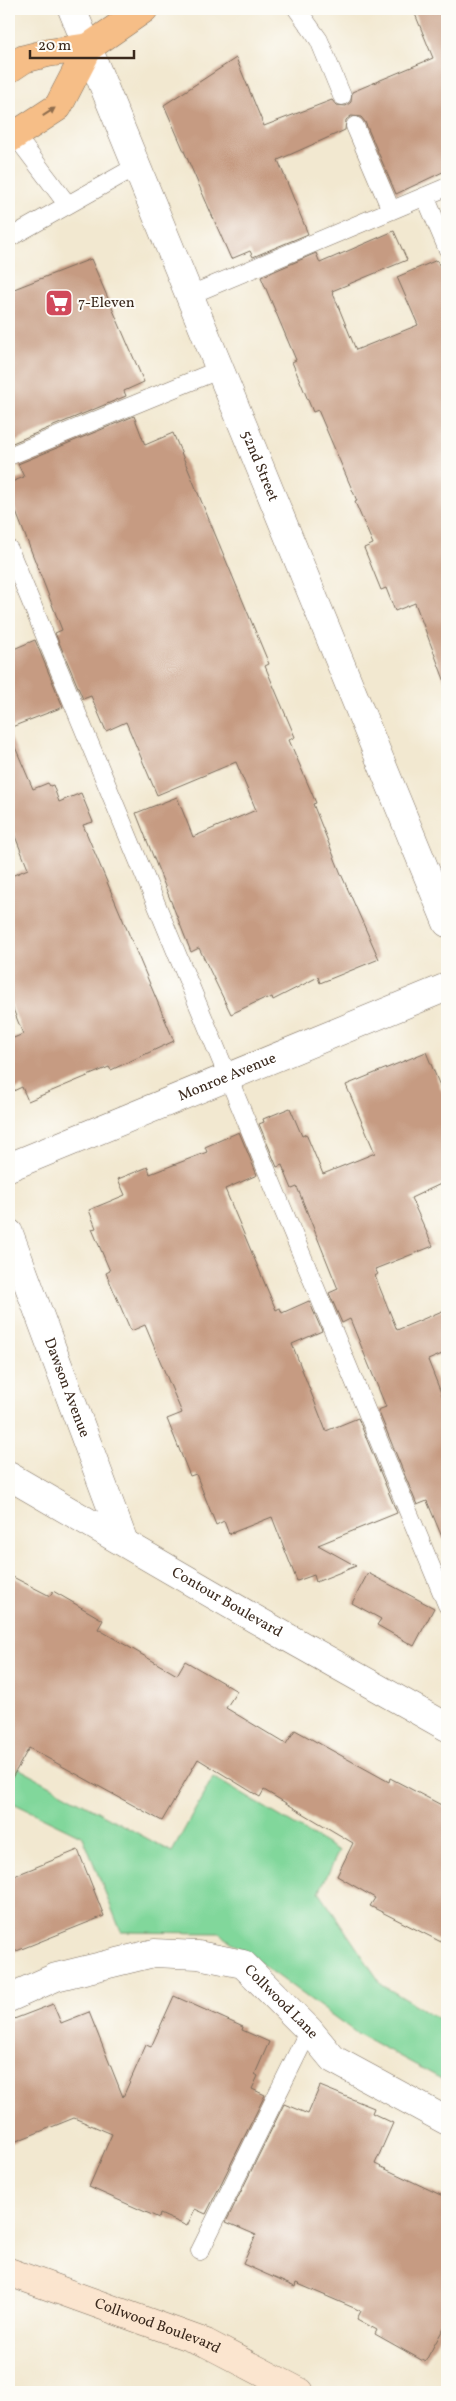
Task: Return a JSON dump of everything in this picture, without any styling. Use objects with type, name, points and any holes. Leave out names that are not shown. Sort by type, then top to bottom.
[{"type":"main road","points":[[9,69],[32,57],[89,47],[144,9]]},
{"type":"main road","points":[[12,137],[58,107],[89,47]]},
{"type":"main road","name":"Collwood Boulevard","points":[[9,2272],[206,2343],[300,2392]]},
{"type":"street","name":"52nd Street","points":[[72,9],[447,923]]},
{"type":"street","name":"Monroe Avenue","points":[[9,1167],[447,987]]},
{"type":"street","name":"Dawson Avenue","points":[[9,1232],[124,1542]]},
{"type":"street","name":"Contour Boulevard","points":[[9,1476],[255,1619],[447,1727]]},
{"type":"street","name":"Collwood Lane","points":[[9,1998],[56,1978],[154,1953],[198,1955],[243,1964],[309,2030],[333,2059],[447,2121]]},
{"type":"lane","points":[[297,9],[319,40],[342,96]]},
{"type":"lane","points":[[355,126],[391,210]]},
{"type":"lane","points":[[12,137],[67,204]]},
{"type":"lane","points":[[9,238],[137,166]]},
{"type":"lane","points":[[190,295],[447,187]]},
{"type":"lane","points":[[426,196],[447,248]]},
{"type":"lane","points":[[9,456],[221,369]]},
{"type":"lane","points":[[9,549],[447,1605]]},
{"type":"lane","points":[[200,2250],[309,2030]]},
{"type":"green space","points":[[9,1763],[172,1852],[213,1777],[339,1851],[319,1892],[382,1985],[447,2024],[447,2082],[355,2032],[219,1933],[121,1932],[83,1837],[9,1801]]},
{"type":"building","points":[[413,9],[447,9],[447,170],[396,194],[365,122],[361,117],[351,116],[346,120],[345,130],[278,160],[308,234],[253,257],[250,251],[231,259],[164,105],[236,58],[264,126],[332,100],[336,105],[346,106],[351,102],[352,92],[433,58]]},
{"type":"building","points":[[394,231],[407,260],[332,291],[356,350],[418,325],[397,277],[437,260],[447,282],[447,681],[445,682],[415,603],[395,611],[386,588],[381,590],[364,548],[373,544],[355,502],[357,501],[318,410],[313,412],[292,362],[296,360],[261,277],[316,253],[320,263]]},
{"type":"building","points":[[91,259],[144,382],[124,391],[126,396],[10,444],[9,291]]},
{"type":"building","points":[[134,416],[145,445],[173,433],[269,664],[265,666],[295,737],[289,740],[316,803],[313,804],[341,874],[379,959],[320,983],[318,977],[273,1000],[272,997],[266,1000],[265,998],[231,1014],[199,948],[191,952],[136,813],[177,797],[193,837],[256,810],[236,762],[157,795],[126,722],[106,731],[91,696],[83,699],[55,633],[62,630],[9,494],[9,483],[24,477],[18,464]]},
{"type":"building","points":[[35,640],[63,707],[9,728],[9,651]]},
{"type":"building","points":[[9,733],[33,789],[48,783],[50,786],[53,785],[59,802],[81,793],[93,822],[83,825],[174,1041],[111,1070],[109,1067],[28,1101],[22,1087],[9,1093],[9,1040],[23,1034],[9,999],[9,877],[28,869],[9,821]]},
{"type":"building","points":[[426,1052],[447,1103],[447,1181],[411,1198],[433,1246],[375,1269],[378,1274],[375,1276],[397,1330],[447,1309],[447,1352],[428,1360],[447,1408],[447,1549],[427,1501],[417,1505],[378,1410],[386,1407],[350,1319],[342,1323],[329,1293],[338,1289],[297,1187],[292,1189],[282,1165],[277,1167],[259,1124],[264,1122],[263,1119],[290,1108],[302,1136],[306,1134],[323,1174],[375,1153],[346,1085]]},
{"type":"building","points":[[239,1132],[257,1175],[225,1189],[276,1310],[280,1308],[282,1313],[309,1301],[322,1331],[292,1344],[326,1431],[358,1418],[397,1513],[318,1545],[356,1566],[316,1582],[314,1575],[297,1581],[272,1517],[229,1534],[224,1521],[216,1525],[196,1474],[190,1476],[167,1419],[182,1413],[145,1325],[131,1331],[106,1273],[110,1271],[92,1229],[96,1228],[89,1210],[125,1195],[118,1179],[148,1167],[150,1174],[207,1152],[205,1147]]},
{"type":"building","points":[[368,1573],[434,1608],[414,1646],[377,1625],[381,1619],[352,1603]]},
{"type":"building","points":[[9,1575],[50,1596],[53,1591],[103,1620],[98,1629],[177,1675],[185,1661],[237,1691],[226,1708],[286,1744],[295,1730],[389,1782],[390,1778],[447,1808],[447,1945],[370,1906],[375,1898],[337,1876],[353,1843],[264,1790],[260,1797],[198,1759],[162,1821],[29,1748],[9,1783]]},
{"type":"building","points":[[78,1850],[104,1916],[9,1954],[9,1878]]},
{"type":"building","points":[[174,1996],[243,2027],[242,2030],[269,2042],[255,2074],[258,2076],[252,2089],[265,2095],[206,2214],[195,2209],[187,2226],[160,2214],[159,2218],[89,2187],[112,2134],[74,2118],[9,2144],[9,2021],[53,2004],[61,2023],[89,2012],[123,2097],[146,2045],[151,2047]]},
{"type":"building","points":[[320,2086],[374,2108],[372,2113],[393,2123],[375,2164],[447,2198],[447,2322],[425,2362],[375,2334],[377,2330],[357,2319],[361,2311],[296,2283],[295,2287],[243,2264],[256,2235],[226,2222],[284,2104],[308,2114]]},
{"type":"place","name":"7-Eleven","points":[[59,303]]}]
